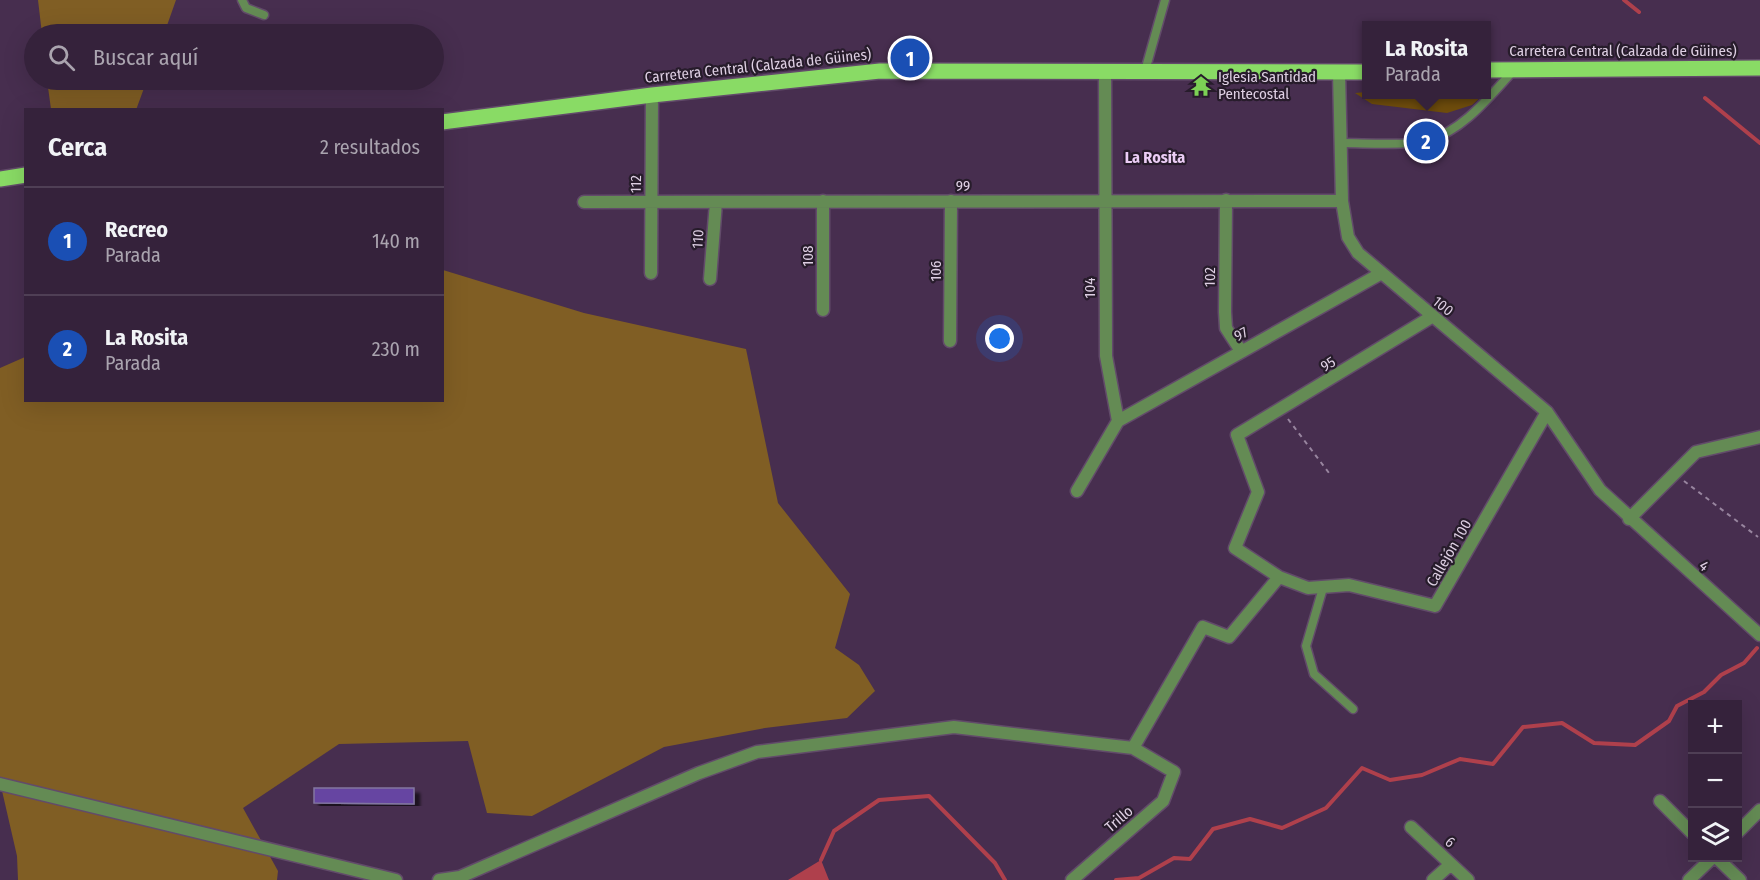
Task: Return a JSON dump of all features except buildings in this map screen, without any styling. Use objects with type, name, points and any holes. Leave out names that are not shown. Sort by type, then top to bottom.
[{"type":"main road","name":"Carretera Central (Calzada de Güines)","points":[[1491,70],[1760,68]]},
{"type":"main road","name":"Carretera Central (Calzada de Güines)","points":[[444,122],[652,95],[880,71],[1362,72]]},
{"type":"main road","points":[[0,179],[24,176]]},
{"type":"street","name":"104","points":[[1105,71],[1106,356],[1118,421]]},
{"type":"street","name":"100","points":[[1339,73],[1343,143],[1342,201],[1348,237],[1359,253],[1380,274],[1434,316],[1547,412],[1600,490],[1629,519]]},
{"type":"street","name":"112","points":[[651,273],[652,95]]},
{"type":"street","name":"102","points":[[1226,200],[1224,312],[1226,328],[1241,351]]},
{"type":"street","name":"99","points":[[584,202],[651,204],[823,201],[1342,201]]},
{"type":"street","name":"108","points":[[823,201],[823,310]]},
{"type":"street","name":"106","points":[[950,341],[951,201]]},
{"type":"street","name":"110","points":[[710,279],[716,202]]},
{"type":"street","name":"97","points":[[1118,421],[1380,274]]},
{"type":"street","name":"95","points":[[1237,435],[1434,316]]},
{"type":"street","name":"Callejón 100","points":[[1237,435],[1258,492],[1235,548],[1279,577],[1308,588],[1349,585],[1436,606],[1547,412]]},
{"type":"street","points":[[1077,491],[1118,421]]},
{"type":"street","points":[[1629,519],[1696,452],[1760,437]]},
{"type":"street","name":"4","points":[[1629,519],[1760,635]]},
{"type":"street","points":[[439,880],[460,877],[699,773],[757,752],[954,727],[1133,748],[1203,627],[1229,637],[1279,577]]},
{"type":"street","name":"Trillo","points":[[1072,880],[1162,801],[1174,772],[1133,748]]},
{"type":"street","points":[[0,784],[396,880]]},
{"type":"street","points":[[1660,801],[1688,829]]},
{"type":"street","points":[[1742,827],[1760,810]]},
{"type":"street","name":"6","points":[[1411,827],[1468,880]]},
{"type":"street","points":[[1689,880],[1708,862]]},
{"type":"street","points":[[1721,862],[1740,880]]},
{"type":"street","points":[[1433,880],[1451,864]]},
{"type":"lane","points":[[242,0],[246,8],[264,15]]},
{"type":"lane","points":[[1145,71],[1165,0]]},
{"type":"lane","points":[[1491,96],[1514,70]]},
{"type":"lane","points":[[1343,143],[1426,141],[1451,130],[1478,110],[1488,99]]},
{"type":"lane","points":[[1323,588],[1306,646],[1314,674],[1353,709]]},
{"type":"path","points":[[1280,410],[1329,473]]},
{"type":"path","points":[[1674,473],[1758,537]]},
{"type":"shaded area","points":[[38,0],[176,0],[168,24],[41,24]]},
{"type":"shaded area","points":[[48,90],[143,90],[137,108],[51,108]]},
{"type":"shaded area","points":[[1364,99],[1479,99],[1472,105],[1447,113],[1372,104]]},
{"type":"shaded area","points":[[444,270],[584,313],[746,349],[778,503],[850,594],[835,648],[859,665],[875,691],[847,718],[765,728],[664,747],[532,816],[487,813],[468,741],[339,744],[243,808],[278,871],[277,880],[18,880],[17,856],[0,782],[0,368],[24,357],[24,402],[444,402]]},
{"type":"shaded area","points":[[821,860],[829,880],[788,880]]},
{"type":"waterway","points":[[1624,0],[1639,12]]},
{"type":"waterway","points":[[1705,98],[1760,143]]},
{"type":"waterway","points":[[1116,880],[1139,878],[1174,858],[1190,859],[1213,829],[1250,819],[1282,828],[1326,808],[1362,768],[1390,780],[1422,775],[1460,759],[1493,764],[1523,727],[1562,723],[1594,743],[1635,745],[1669,721],[1677,706],[1704,692],[1721,675],[1744,663],[1757,648]]},
{"type":"waterway","points":[[821,860],[834,831],[879,800],[929,796],[995,863],[1005,880]]},
{"type":"place","name":"Recreo","points":[[910,58]]},
{"type":"place","name":"Iglesia Santidad Pentecostal","points":[[1201,86]]},
{"type":"place","name":"La Rosita","points":[[1426,141]]},
{"type":"district","name":"La Rosita","points":[[1155,157]]}]
